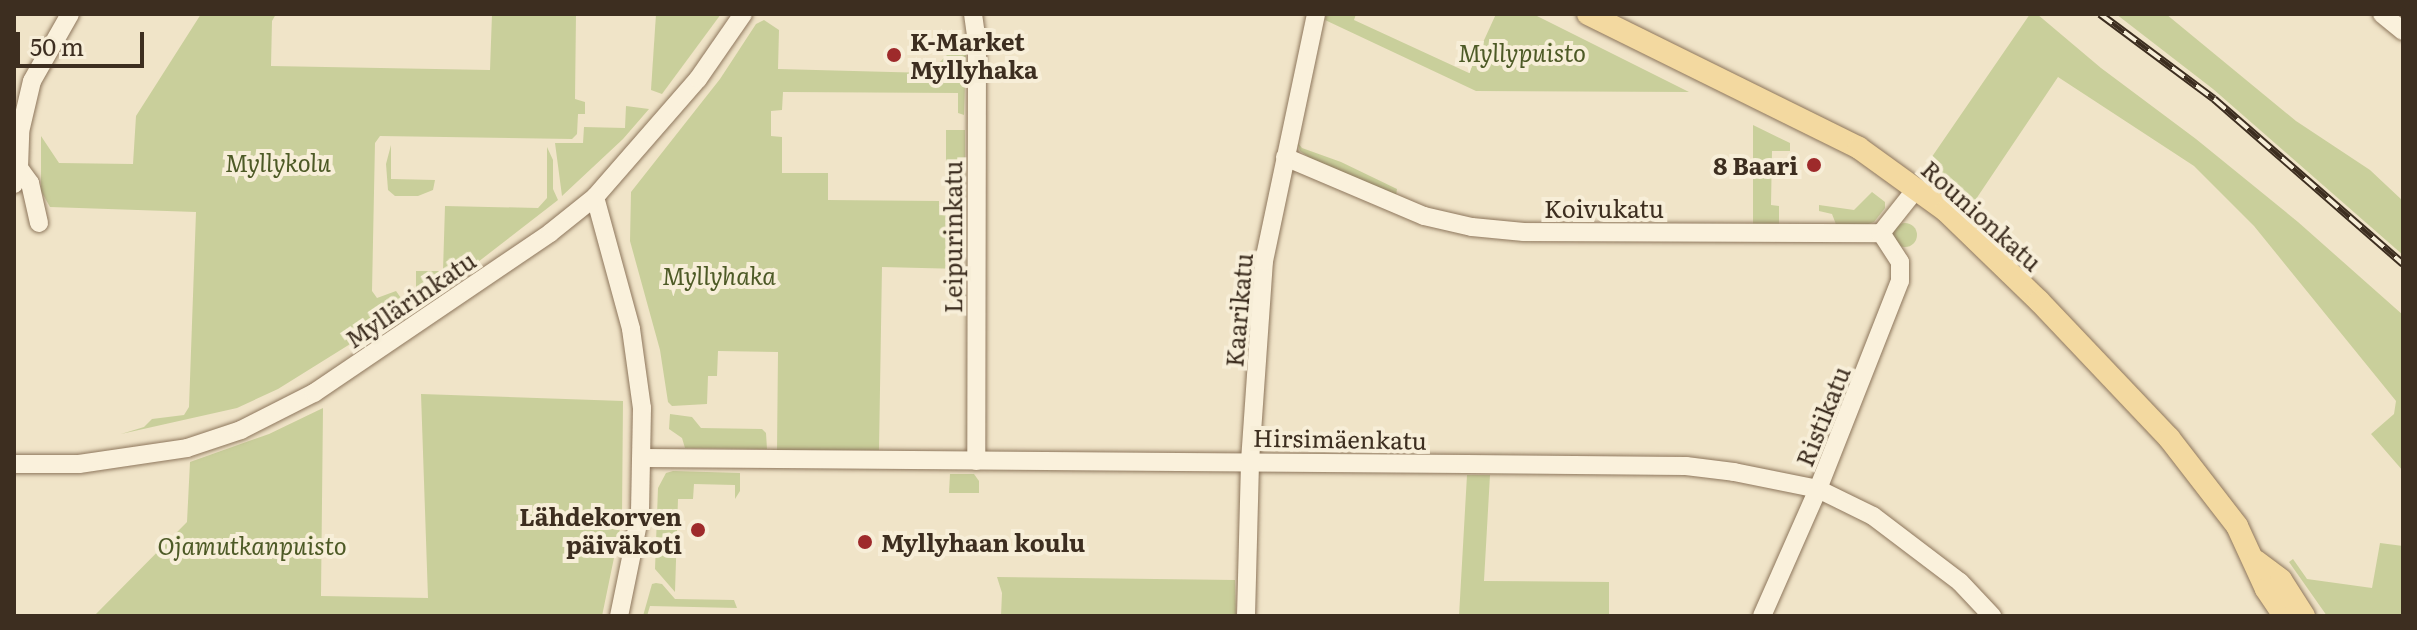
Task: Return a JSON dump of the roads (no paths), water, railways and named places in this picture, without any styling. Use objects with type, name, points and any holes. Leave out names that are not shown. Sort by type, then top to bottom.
[{"type":"main road","name":"Rounionkatu","points":[[1588,14],[1859,148],[1946,211],[2121,384],[2210,489],[2237,526],[2266,589],[2284,616]]},
{"type":"main road","name":"Rounionkatu","points":[[2255,561],[2281,580],[2304,616]]},
{"type":"street","points":[[39,223],[30,183],[16,176],[20,132],[32,81],[70,14]]},
{"type":"street","name":"Myllärinkatu","points":[[14,464],[79,464],[187,448],[241,430],[314,393],[550,233],[595,197],[698,79],[743,14]]},
{"type":"street","name":"Leipurinkatu","points":[[973,14],[977,41],[976,461]]},
{"type":"street","name":"Kaarikatu","points":[[1246,616],[1250,461],[1264,261],[1316,14]]},
{"type":"street","points":[[2382,14],[2403,31]]},
{"type":"street","points":[[14,72],[32,81]]},
{"type":"street","name":"Koivukatu","points":[[1285,157],[1424,216],[1472,227],[1603,234],[1881,233]]},
{"type":"street","points":[[1881,233],[1916,189]]},
{"type":"street","points":[[595,197],[631,329],[642,408],[640,514],[619,616]]},
{"type":"street","name":"Ristikatu","points":[[1762,616],[1818,489],[1900,281],[1900,262],[1881,233]]},
{"type":"street","name":"Hirsimäenkatu","points":[[643,458],[1686,466],[1818,489],[1897,532],[1960,582],[1992,616]]},
{"type":"railway","points":[[2100,14],[2214,99],[2403,264]]},
{"type":"place","name":"K-Market Myllyhaka","points":[[894,55]]},
{"type":"place","name":"8 Baari","points":[[1814,165]]},
{"type":"place","name":"Lähdekorven päiväkoti","points":[[698,530]]},
{"type":"place","name":"Myllyhaan koulu","points":[[865,542]]},
{"type":"park label","name":"Myllypuisto","points":[[1522,52]]},
{"type":"park label","name":"Myllykolu","points":[[278,162]]},
{"type":"park label","name":"Myllyhaka","points":[[719,275]]},
{"type":"park label","name":"Ojamutkanpuisto","points":[[252,545]]}]
